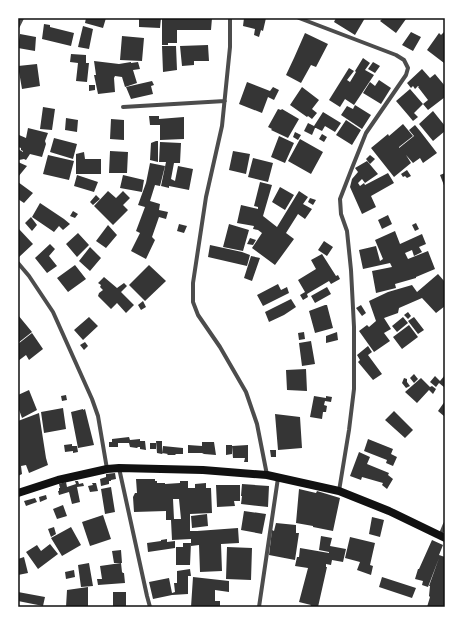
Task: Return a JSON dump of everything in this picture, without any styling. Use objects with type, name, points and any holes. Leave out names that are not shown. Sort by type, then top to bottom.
[{"type":"main road","points":[[18,493],[58,480],[107,469],[119,468],[203,470],[267,476],[339,490],[389,511],[442,537]]},
{"type":"street","points":[[18,26],[22,18]]},
{"type":"street","points":[[230,18],[230,47],[222,126],[206,197],[193,283],[193,302],[198,315],[220,347],[246,392],[256,424],[267,476]]},
{"type":"street","points":[[299,18],[396,55],[404,60],[408,68],[406,75],[366,133],[340,199],[341,214],[347,231],[351,270],[354,327],[354,389],[339,490]]},
{"type":"street","points":[[123,107],[225,100]]},
{"type":"street","points":[[18,263],[30,276],[53,312],[92,399],[98,416],[107,469]]},
{"type":"street","points":[[119,468],[150,607]]},
{"type":"street","points":[[259,607],[278,478]]},
{"type":"street","points":[[442,537],[445,524]]},
{"type":"building","points":[[86,18],[106,18],[103,28],[85,23]]},
{"type":"building","points":[[139,18],[161,18],[160,28],[139,27]]},
{"type":"building","points":[[162,18],[212,18],[211,30],[177,30],[177,43],[162,45]]},
{"type":"building","points":[[244,18],[266,18],[263,31],[261,30],[259,37],[254,35],[255,29],[243,26]]},
{"type":"building","points":[[336,18],[365,18],[355,35],[334,22]]},
{"type":"building","points":[[383,18],[406,19],[396,33],[380,21]]},
{"type":"building","points":[[44,24],[74,33],[71,46],[42,39]]},
{"type":"building","points":[[83,26],[93,29],[89,49],[78,47]]},
{"type":"building","points":[[445,31],[444,63],[427,50],[439,33],[441,35]]},
{"type":"building","points":[[411,32],[421,37],[413,51],[402,45]]},
{"type":"building","points":[[305,33],[328,44],[316,67],[311,65],[301,83],[286,75]]},
{"type":"building","points":[[20,34],[36,37],[35,51],[18,48]]},
{"type":"building","points":[[122,36],[144,38],[142,61],[120,60]]},
{"type":"building","points":[[208,45],[209,61],[194,61],[194,65],[182,66],[180,46]]},
{"type":"building","points":[[162,46],[176,46],[177,70],[163,72]]},
{"type":"building","points":[[71,54],[86,55],[86,63],[89,63],[87,82],[76,81],[78,63],[70,62]]},
{"type":"building","points":[[363,58],[370,63],[365,70],[374,75],[354,105],[345,99],[340,107],[329,100],[349,68],[354,71],[347,80],[350,82]]},
{"type":"building","points":[[94,61],[119,64],[138,62],[140,69],[133,70],[137,83],[125,87],[122,77],[115,76],[115,92],[98,94],[94,75],[96,75]]},
{"type":"building","points":[[373,62],[380,66],[375,73],[368,69]]},
{"type":"building","points":[[37,64],[40,86],[22,89],[18,66]]},
{"type":"building","points":[[422,69],[430,78],[435,74],[445,86],[445,97],[428,110],[423,104],[428,100],[419,87],[418,86],[415,89],[413,86],[411,88],[407,83]]},
{"type":"building","points":[[379,80],[391,88],[381,104],[363,93],[370,82],[375,86]]},
{"type":"building","points":[[152,81],[154,85],[151,86],[153,94],[131,99],[126,87]]},
{"type":"building","points":[[247,82],[270,91],[273,87],[279,90],[274,100],[268,97],[262,113],[239,104]]},
{"type":"building","points":[[89,85],[95,85],[95,90],[89,91]]},
{"type":"building","points":[[302,87],[319,100],[312,109],[317,113],[312,119],[290,105]]},
{"type":"building","points":[[410,89],[423,104],[414,113],[418,117],[413,121],[396,101]]},
{"type":"building","points":[[355,105],[371,115],[362,129],[341,115],[347,106],[353,109]]},
{"type":"building","points":[[43,107],[55,109],[52,130],[40,129]]},
{"type":"building","points":[[278,109],[282,109],[299,119],[288,138],[268,127]]},
{"type":"building","points":[[433,111],[445,126],[445,131],[433,141],[419,124]]},
{"type":"building","points":[[323,112],[341,123],[335,132],[325,126],[322,131],[315,128],[312,135],[304,131],[308,123],[314,126]]},
{"type":"building","points":[[149,116],[159,116],[159,119],[184,117],[184,139],[160,140],[160,125],[150,125]]},
{"type":"building","points":[[66,118],[78,120],[77,132],[65,130]]},
{"type":"building","points":[[111,119],[124,120],[124,140],[110,139]]},
{"type":"building","points":[[346,120],[361,130],[352,145],[336,135]]},
{"type":"building","points":[[403,124],[413,136],[399,148],[414,136],[409,130],[415,125],[437,153],[423,163],[420,158],[413,163],[406,155],[411,163],[394,177],[371,148]]},
{"type":"building","points":[[28,128],[48,133],[42,157],[30,154],[26,160],[19,160],[18,162],[18,149],[23,152],[21,148],[18,147],[19,135],[26,138]]},
{"type":"building","points":[[295,132],[301,135],[298,140],[293,137]]},
{"type":"building","points":[[322,134],[327,137],[324,142],[319,139]]},
{"type":"building","points":[[279,136],[294,143],[285,163],[271,157]]},
{"type":"building","points":[[54,138],[77,144],[73,159],[50,152]]},
{"type":"building","points":[[300,139],[323,152],[311,174],[288,161]]},
{"type":"building","points":[[158,141],[158,162],[150,160],[151,143]]},
{"type":"building","points":[[160,142],[181,143],[180,163],[174,163],[171,179],[175,181],[178,166],[193,169],[189,190],[161,186],[166,162],[159,162]]},
{"type":"building","points":[[110,151],[128,152],[127,173],[109,173]]},
{"type":"building","points":[[233,151],[250,154],[246,174],[229,170]]},
{"type":"building","points":[[84,152],[85,159],[101,159],[101,174],[76,174],[76,154]]},
{"type":"building","points":[[48,155],[74,161],[69,180],[43,174]]},
{"type":"building","points":[[370,155],[375,159],[370,164],[366,159]]},
{"type":"building","points":[[253,158],[273,163],[268,182],[248,177]]},
{"type":"building","points":[[367,161],[378,174],[365,183],[362,179],[358,183],[360,186],[388,173],[394,183],[371,196],[376,207],[362,214],[350,187],[352,179],[358,172],[355,168]]},
{"type":"building","points":[[18,162],[27,166],[18,177]]},
{"type":"building","points":[[150,163],[165,166],[160,186],[155,185],[150,201],[160,204],[159,210],[168,212],[166,219],[159,217],[152,237],[155,240],[146,259],[131,251],[140,233],[136,231],[145,207],[138,205],[146,183]]},
{"type":"building","points":[[407,170],[411,176],[407,178],[405,176],[403,177],[401,174]]},
{"type":"building","points":[[445,173],[445,188],[440,175]]},
{"type":"building","points":[[77,175],[98,182],[94,192],[74,186]]},
{"type":"building","points":[[123,175],[144,180],[142,192],[120,188]]},
{"type":"building","points":[[18,182],[33,193],[24,203],[18,199]]},
{"type":"building","points":[[260,182],[272,185],[263,216],[277,227],[299,191],[308,197],[303,204],[312,209],[305,219],[298,214],[286,233],[294,239],[275,265],[252,248],[262,233],[253,229],[254,226],[237,223],[241,205],[258,209],[258,207],[254,206]]},
{"type":"building","points":[[280,187],[294,195],[285,210],[272,202]]},
{"type":"building","points":[[108,191],[116,198],[123,191],[130,198],[123,205],[128,210],[113,225],[94,206]]},
{"type":"building","points":[[96,195],[100,199],[93,205],[90,202]]},
{"type":"building","points":[[310,198],[316,200],[313,205],[308,202]]},
{"type":"building","points":[[40,203],[70,224],[63,230],[59,226],[54,232],[32,217]]},
{"type":"building","points":[[73,211],[78,214],[75,218],[70,216]]},
{"type":"building","points":[[388,215],[392,224],[382,229],[378,220]]},
{"type":"building","points":[[31,217],[37,225],[32,231],[25,223]]},
{"type":"building","points":[[416,223],[419,229],[415,231],[412,225]]},
{"type":"building","points":[[179,224],[187,226],[184,233],[177,231]]},
{"type":"building","points":[[229,224],[249,230],[243,251],[223,247]]},
{"type":"building","points":[[108,225],[117,235],[106,248],[96,241]]},
{"type":"building","points":[[18,228],[33,244],[18,258]]},
{"type":"building","points":[[395,231],[400,244],[422,234],[426,244],[419,247],[422,252],[414,256],[412,250],[405,253],[408,259],[428,251],[435,269],[416,278],[395,284],[396,288],[376,293],[372,271],[392,267],[390,263],[363,269],[359,250],[376,246],[380,261],[383,259],[375,240]]},
{"type":"building","points":[[78,233],[89,245],[77,257],[66,244]]},
{"type":"building","points":[[250,238],[256,240],[253,245],[247,244]]},
{"type":"building","points":[[324,241],[333,247],[327,256],[318,250]]},
{"type":"building","points":[[50,244],[55,249],[49,256],[57,266],[47,273],[35,258]]},
{"type":"building","points":[[210,245],[250,255],[247,266],[208,257]]},
{"type":"building","points":[[90,247],[101,258],[90,271],[79,261]]},
{"type":"building","points":[[322,254],[336,276],[338,275],[340,279],[331,284],[329,281],[307,294],[308,297],[303,300],[300,295],[305,292],[298,280],[316,269],[311,260]]},
{"type":"building","points":[[251,256],[260,258],[252,281],[244,278]]},
{"type":"building","points":[[75,265],[86,279],[68,292],[57,278]]},
{"type":"building","points":[[149,265],[166,281],[145,301],[129,285]]},
{"type":"building","points":[[438,274],[445,282],[445,306],[436,313],[422,298],[399,308],[398,313],[384,318],[391,329],[384,333],[390,341],[374,352],[359,331],[367,325],[369,327],[376,321],[369,301],[388,292],[412,285],[417,292]]},
{"type":"building","points":[[104,277],[117,288],[124,283],[127,286],[121,292],[134,305],[126,313],[117,303],[111,309],[98,296],[103,290],[100,287],[101,285],[98,283]]},
{"type":"building","points":[[278,284],[281,290],[287,287],[289,293],[263,306],[257,295]]},
{"type":"building","points":[[327,287],[331,294],[315,303],[311,296]]},
{"type":"building","points":[[291,299],[296,307],[269,322],[265,312]]},
{"type":"building","points":[[143,301],[146,307],[141,310],[138,305]]},
{"type":"building","points":[[327,305],[333,328],[315,333],[309,311]]},
{"type":"building","points":[[361,305],[366,313],[362,316],[356,308]]},
{"type":"building","points":[[408,312],[411,316],[408,319],[404,315]]},
{"type":"building","points":[[18,315],[32,332],[18,343]]},
{"type":"building","points":[[89,317],[98,326],[83,340],[74,330]]},
{"type":"building","points":[[403,317],[408,323],[397,332],[392,326]]},
{"type":"building","points":[[414,317],[424,330],[418,334],[408,321]]},
{"type":"building","points":[[409,325],[418,337],[402,349],[393,337]]},
{"type":"building","points":[[304,332],[305,339],[299,340],[298,333]]},
{"type":"building","points":[[337,332],[338,340],[326,343],[326,336]]},
{"type":"building","points":[[32,333],[43,349],[29,360],[26,355],[18,361],[18,344]]},
{"type":"building","points":[[311,341],[315,364],[302,366],[299,343]]},
{"type":"building","points":[[85,342],[88,346],[84,350],[80,345]]},
{"type":"building","points":[[368,346],[372,352],[368,355],[382,374],[373,380],[358,362],[360,360],[357,355]]},
{"type":"building","points":[[306,369],[307,391],[287,390],[286,370]]},
{"type":"building","points":[[414,374],[418,379],[414,383],[410,378]]},
{"type":"building","points":[[445,375],[445,388],[439,383],[436,387],[430,382],[435,376],[440,381]]},
{"type":"building","points":[[404,378],[407,379],[410,386],[406,388],[402,383]]},
{"type":"building","points":[[421,378],[430,387],[432,386],[436,389],[433,394],[429,390],[417,403],[405,392]]},
{"type":"building","points":[[29,390],[37,410],[22,418],[18,407],[18,395]]},
{"type":"building","points":[[66,395],[67,400],[62,401],[61,396]]},
{"type":"building","points":[[314,396],[326,398],[326,396],[332,397],[331,402],[325,401],[324,405],[327,406],[326,412],[323,412],[322,419],[310,417]]},
{"type":"building","points":[[445,401],[445,417],[438,411]]},
{"type":"building","points":[[63,408],[66,429],[44,433],[41,412]]},
{"type":"building","points":[[85,409],[94,445],[78,448],[71,412]]},
{"type":"building","points":[[394,411],[413,430],[405,438],[385,420]]},
{"type":"building","points":[[39,413],[48,465],[29,473],[26,465],[21,466],[22,474],[18,476],[18,421]]},
{"type":"building","points":[[275,414],[300,417],[302,448],[278,450]]},
{"type":"building","points":[[129,437],[130,440],[140,439],[140,441],[145,441],[146,450],[140,449],[140,447],[130,447],[129,443],[118,443],[118,447],[109,447],[109,442],[112,442],[112,439]]},
{"type":"building","points":[[368,439],[393,449],[391,454],[397,457],[393,466],[386,463],[387,460],[364,451]]},
{"type":"building","points":[[156,441],[162,441],[162,454],[157,453]]},
{"type":"building","points":[[202,442],[214,442],[216,455],[188,453],[188,445],[202,446]]},
{"type":"building","points":[[150,443],[156,443],[156,449],[150,449]]},
{"type":"building","points":[[72,444],[72,446],[77,446],[78,452],[65,452],[64,445]]},
{"type":"building","points":[[226,445],[232,445],[232,454],[226,455]]},
{"type":"building","points":[[248,445],[248,462],[244,462],[245,458],[233,458],[232,446]]},
{"type":"building","points":[[163,446],[183,448],[183,454],[167,455],[168,454],[162,453]]},
{"type":"building","points":[[270,450],[276,450],[276,457],[271,457]]},
{"type":"building","points":[[359,452],[370,457],[367,464],[389,473],[388,475],[393,479],[387,489],[382,485],[383,483],[362,477],[361,480],[350,476]]},
{"type":"building","points":[[115,473],[116,479],[109,481],[109,484],[101,486],[100,479],[106,477],[106,474]]},
{"type":"building","points":[[136,479],[155,479],[157,483],[165,484],[188,481],[188,488],[195,488],[195,484],[206,483],[206,488],[211,488],[212,513],[190,514],[190,531],[238,528],[239,543],[221,544],[222,571],[200,572],[199,545],[191,546],[191,539],[172,540],[171,520],[166,520],[166,511],[134,512],[133,497],[135,493],[137,493]],"holes":[[[173,499],[179,499],[181,519],[174,519]]]},
{"type":"building","points":[[75,481],[78,481],[79,484],[83,483],[84,486],[77,487],[80,502],[72,504],[69,492],[59,495],[58,491],[60,488],[59,484],[66,482],[67,487],[76,484]]},
{"type":"building","points":[[92,483],[96,483],[98,491],[90,492],[88,486],[93,485]]},
{"type":"building","points":[[242,484],[269,486],[268,507],[241,504]]},
{"type":"building","points":[[216,485],[240,485],[240,501],[234,501],[235,506],[217,507]]},
{"type":"building","points":[[111,487],[115,512],[105,514],[101,489]]},
{"type":"building","points":[[299,489],[316,493],[317,491],[340,498],[333,531],[296,523]]},
{"type":"building","points":[[46,495],[47,499],[40,502],[39,497]]},
{"type":"building","points":[[35,498],[37,502],[26,506],[24,501]]},
{"type":"building","points":[[63,505],[67,516],[57,519],[53,509]]},
{"type":"building","points":[[244,511],[266,514],[262,534],[241,530]]},
{"type":"building","points":[[207,514],[208,526],[192,528],[191,516]]},
{"type":"building","points":[[103,515],[111,539],[90,546],[82,522]]},
{"type":"building","points":[[372,517],[384,520],[380,537],[369,534]]},
{"type":"building","points":[[276,523],[296,525],[296,533],[299,533],[295,560],[269,555],[272,530],[274,531]]},
{"type":"building","points":[[54,527],[56,534],[51,537],[48,529]]},
{"type":"building","points":[[71,527],[81,545],[62,556],[51,538]]},
{"type":"building","points":[[321,536],[332,538],[330,546],[346,549],[343,562],[332,560],[331,565],[326,564],[327,567],[318,607],[310,607],[311,605],[299,602],[308,568],[295,566],[297,557],[299,557],[300,548],[329,553],[319,550]]},
{"type":"building","points":[[350,537],[375,543],[370,565],[373,566],[371,575],[357,570],[360,562],[345,558]]},
{"type":"building","points":[[167,539],[167,542],[175,541],[175,548],[148,552],[147,543]]},
{"type":"building","points":[[432,540],[443,545],[439,555],[445,557],[445,607],[427,607],[430,597],[429,586],[439,558],[428,587],[422,585],[423,581],[415,579],[418,569]]},
{"type":"building","points":[[183,543],[191,543],[190,565],[176,565],[176,547],[183,547]]},
{"type":"building","points":[[50,544],[58,554],[38,569],[26,552],[37,545],[41,551]]},
{"type":"building","points":[[227,547],[252,548],[251,580],[226,579]]},
{"type":"building","points":[[121,550],[122,563],[114,563],[112,551]]},
{"type":"building","points":[[24,557],[28,573],[18,575],[18,559]]},
{"type":"building","points":[[89,563],[93,586],[81,587],[78,565]]},
{"type":"building","points":[[121,563],[125,583],[98,585],[97,579],[102,579],[100,566]]},
{"type":"building","points":[[190,569],[191,576],[188,576],[188,594],[172,595],[153,599],[149,582],[169,578],[172,593],[175,592],[174,583],[177,583],[177,571]]},
{"type":"building","points":[[74,570],[75,577],[66,579],[65,572]]},
{"type":"building","points":[[193,577],[229,581],[229,592],[215,590],[215,601],[220,601],[220,607],[191,607]]},
{"type":"building","points":[[382,577],[416,588],[412,598],[379,587]]},
{"type":"building","points":[[88,587],[88,607],[66,607],[67,590]]},
{"type":"building","points":[[18,592],[45,597],[43,606],[18,601]]},
{"type":"building","points":[[113,592],[126,592],[126,607],[113,607]]}]
